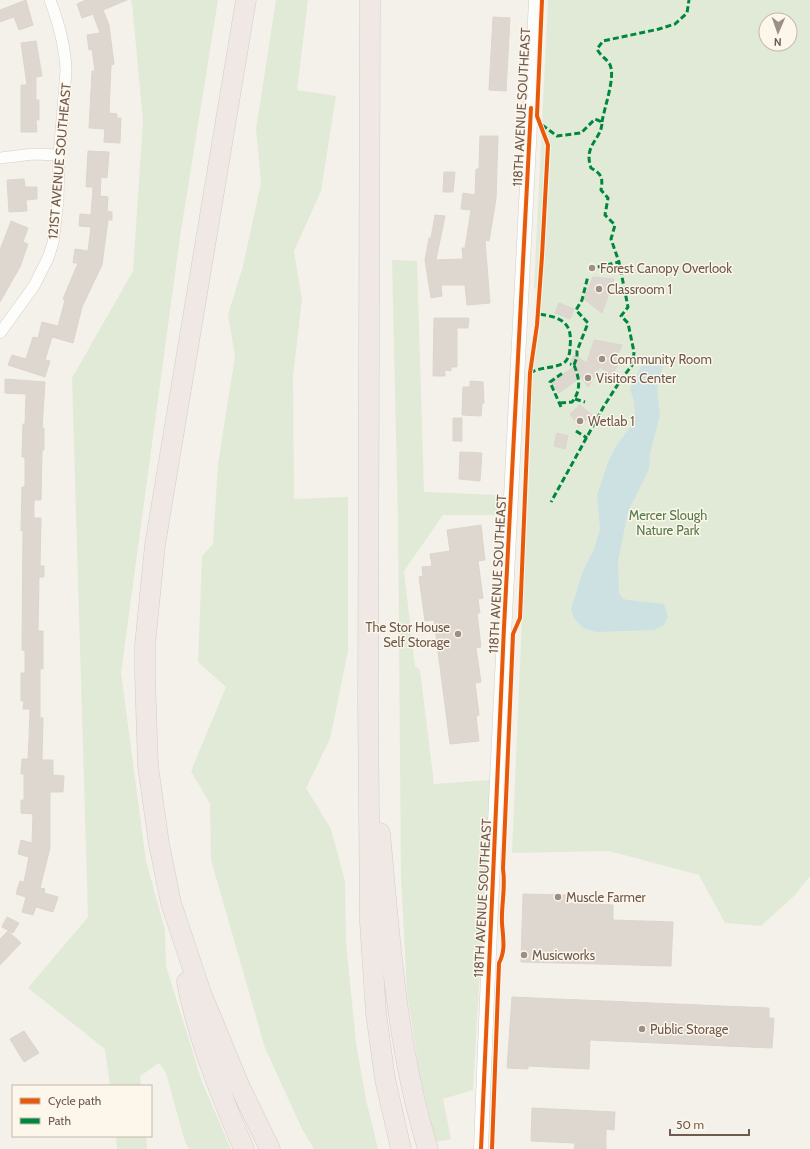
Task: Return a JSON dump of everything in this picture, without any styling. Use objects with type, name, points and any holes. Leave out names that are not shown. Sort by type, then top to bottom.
[{"type":"highway","points":[[246,0],[155,545],[145,645],[148,766],[159,844],[171,903],[201,993],[239,1085],[270,1149]]},
{"type":"highway","points":[[370,0],[368,703],[370,922],[376,1013],[385,1079],[401,1149]]},
{"type":"highway","points":[[368,703],[395,993],[402,1040],[412,1090],[428,1149]]},
{"type":"highway","points":[[178,927],[192,1011],[224,1102],[244,1149]]},
{"type":"street","name":"121ST AVENUE SOUTHEAST","points":[[0,333],[34,286],[48,258],[55,230],[66,70],[65,52],[61,30],[50,0]]},
{"type":"street","name":"118TH AVENUE SOUTHEAST","points":[[481,1149],[504,627],[522,316],[536,0]]},
{"type":"street","points":[[0,158],[33,154],[59,155]]},
{"type":"green space","points":[[130,0],[218,0],[180,237],[121,673],[146,861],[165,930],[166,966],[202,1082],[231,1149],[189,1149],[185,1142],[166,1073],[159,1063],[140,1076],[141,1085],[110,1085],[105,1049],[28,988],[88,917],[72,378],[133,271],[143,121],[132,3]]},
{"type":"green space","points":[[276,0],[308,0],[297,90],[336,96],[321,191],[294,251],[302,299],[293,377],[294,499],[348,497],[348,651],[330,739],[306,788],[331,829],[345,881],[346,942],[356,1043],[366,1100],[378,1149],[314,1149],[302,1129],[265,1048],[211,860],[210,804],[191,771],[226,687],[198,662],[202,556],[213,544],[218,464],[235,356],[228,315],[243,266],[261,183],[256,129]]},
{"type":"green space","name":"Mercer Slough Nature Park","points":[[548,0],[810,0],[810,876],[794,896],[761,926],[725,923],[699,875],[609,851],[512,853],[536,289],[534,288]]},
{"type":"green space","points":[[392,260],[417,261],[424,492],[500,495],[499,515],[443,515],[404,571],[415,666],[420,670],[434,784],[491,780],[473,1090],[443,1099],[451,1139],[436,1142],[420,1077],[407,993],[401,877],[398,523]]},
{"type":"green space","points":[[116,1137],[146,1137],[147,1149],[117,1149]]},
{"type":"shaded area","points":[[655,355],[661,357],[664,361],[657,388],[660,415],[650,454],[649,469],[628,512],[618,561],[619,593],[622,598],[627,600],[664,604],[668,617],[664,625],[654,630],[596,632],[583,628],[574,618],[571,609],[583,571],[594,549],[600,529],[597,495],[608,462],[616,446],[632,425],[635,414],[634,401],[630,389],[644,360]]},
{"type":"building","points":[[26,0],[33,25],[19,30],[14,17],[0,22],[0,10]]},
{"type":"building","points":[[86,0],[127,0],[103,10],[109,25],[114,64],[111,65],[109,113],[117,114],[117,118],[121,118],[120,143],[104,142],[105,129],[89,128],[92,71],[95,71],[92,49],[89,50],[87,35],[100,33],[93,14],[82,18],[77,4]]},
{"type":"building","points":[[493,17],[510,18],[506,91],[489,90]]},
{"type":"building","points":[[36,41],[42,76],[36,77],[36,100],[39,100],[39,120],[36,120],[37,132],[21,132],[21,85],[27,85],[21,43]]},
{"type":"building","points":[[480,136],[498,136],[496,199],[489,241],[485,240],[490,303],[467,305],[465,285],[441,285],[442,296],[431,298],[425,260],[435,215],[445,216],[436,260],[463,259],[462,248],[465,248],[471,210],[461,209],[463,193],[475,195],[476,169],[479,169]]},
{"type":"building","points":[[88,151],[109,152],[107,178],[101,177],[100,196],[108,197],[107,211],[112,212],[112,220],[108,220],[102,265],[82,307],[73,343],[52,337],[45,360],[50,361],[45,377],[8,365],[12,355],[26,359],[33,337],[38,338],[42,322],[58,326],[65,300],[63,299],[78,263],[73,263],[75,249],[88,251],[91,227],[79,226],[80,214],[91,215],[93,187],[86,187]]},
{"type":"building","points":[[444,172],[455,172],[453,192],[443,192]]},
{"type":"building","points":[[24,179],[25,187],[37,187],[37,199],[26,200],[27,211],[9,212],[7,180]]},
{"type":"building","points":[[11,221],[28,228],[23,242],[28,244],[20,267],[0,302],[0,250]]},
{"type":"building","name":"Classroom 1","points":[[593,277],[614,279],[602,313],[584,299]]},
{"type":"building","points":[[559,303],[574,309],[570,319],[555,313]]},
{"type":"building","points":[[434,318],[469,318],[468,328],[457,328],[457,367],[451,367],[451,371],[445,370],[445,376],[433,376]]},
{"type":"building","points":[[594,340],[622,345],[616,358],[620,360],[612,377],[600,367],[588,387],[581,377],[559,393],[551,382],[575,366],[571,361],[574,355],[587,363]]},
{"type":"building","points":[[5,379],[45,382],[42,428],[44,428],[44,450],[42,450],[41,500],[34,500],[34,518],[41,518],[40,566],[44,566],[44,577],[39,577],[38,631],[43,631],[43,669],[40,669],[40,718],[43,718],[42,760],[53,760],[53,775],[64,776],[63,792],[50,792],[50,848],[40,888],[45,889],[44,893],[58,897],[53,912],[36,907],[33,915],[22,912],[26,897],[16,894],[20,881],[24,882],[29,857],[18,854],[21,840],[32,843],[33,814],[21,813],[21,800],[24,800],[24,774],[21,774],[22,759],[28,759],[30,709],[23,709],[24,701],[21,701],[21,673],[25,673],[25,651],[22,650],[23,530],[21,531],[22,487],[25,487],[25,457],[22,457],[26,394],[5,393]]},
{"type":"building","points":[[470,381],[483,382],[484,403],[482,403],[481,416],[462,415],[463,387],[470,387]]},
{"type":"building","name":"Wetlab 1","points":[[580,405],[592,415],[579,427],[570,414]]},
{"type":"building","points":[[453,418],[462,418],[462,441],[453,441]]},
{"type":"building","points":[[557,433],[568,436],[565,449],[554,446]]},
{"type":"building","points":[[460,452],[482,453],[480,481],[459,479]]},
{"type":"building","name":"The Stor House Self Storage","points":[[481,525],[485,560],[478,561],[483,598],[478,599],[480,613],[477,613],[481,647],[476,648],[481,682],[475,683],[479,715],[476,716],[479,741],[450,744],[434,620],[425,621],[419,577],[423,576],[422,567],[432,566],[430,554],[450,551],[447,530]]},
{"type":"building","points":[[523,894],[566,895],[566,903],[613,905],[613,920],[673,922],[671,966],[521,962]]},
{"type":"building","points":[[7,917],[19,923],[13,933],[2,927]]},
{"type":"building","points":[[8,931],[21,943],[0,965],[0,939]]},
{"type":"building","name":"Public Storage","points":[[512,997],[769,1008],[769,1018],[774,1018],[772,1048],[590,1040],[589,1069],[528,1066],[528,1069],[507,1068]]},
{"type":"building","points":[[24,1031],[39,1053],[24,1062],[10,1039]]},
{"type":"building","points":[[532,1108],[615,1112],[614,1130],[606,1129],[606,1149],[574,1149],[575,1143],[531,1141]]},
{"type":"marked path","points":[[602,122],[612,75],[609,63],[597,49],[603,41],[675,24],[687,13],[689,0]]},
{"type":"marked path","points":[[542,125],[557,136],[581,133],[595,119],[602,122],[599,133],[589,153],[589,160],[591,168],[600,174],[602,182],[601,190],[608,198],[605,215],[615,225],[611,239],[619,262],[628,307],[621,316],[628,323],[634,352],[633,364],[604,406],[551,502]]},
{"type":"marked path","points":[[589,269],[619,262]]},
{"type":"marked path","points":[[574,365],[577,357],[577,351],[588,323],[576,310],[582,300],[588,276]]},
{"type":"marked path","points":[[530,373],[565,362],[570,351],[570,332],[564,322],[553,317],[538,314]]},
{"type":"marked path","points":[[560,403],[572,402],[577,393],[579,384],[577,374],[574,365],[570,364]]},
{"type":"marked path","points":[[561,407],[550,382],[564,372]]},
{"type":"marked path","points":[[575,399],[585,402]]},
{"type":"marked path","points":[[576,431],[587,438]]},
{"type":"cycle path","points":[[492,1149],[499,963],[503,953],[504,944],[502,916],[504,883],[503,869],[513,634],[520,618],[530,373],[537,325],[548,145],[537,116],[542,0]]},
{"type":"cycle path","points":[[481,1149],[504,627],[531,108]]},
{"type":"place","name":"Forest Canopy Overlook","points":[[592,268]]},
{"type":"place","name":"Classroom 1","points":[[599,289]]},
{"type":"place","name":"Community Room","points":[[602,359]]},
{"type":"place","name":"Visitors Center","points":[[588,378]]},
{"type":"place","name":"Wetlab 1","points":[[580,421]]},
{"type":"place","name":"The Stor House Self Storage","points":[[458,634]]},
{"type":"place","name":"Muscle Farmer","points":[[558,897]]},
{"type":"place","name":"Musicworks","points":[[524,955]]},
{"type":"place","name":"Public Storage","points":[[642,1029]]}]
